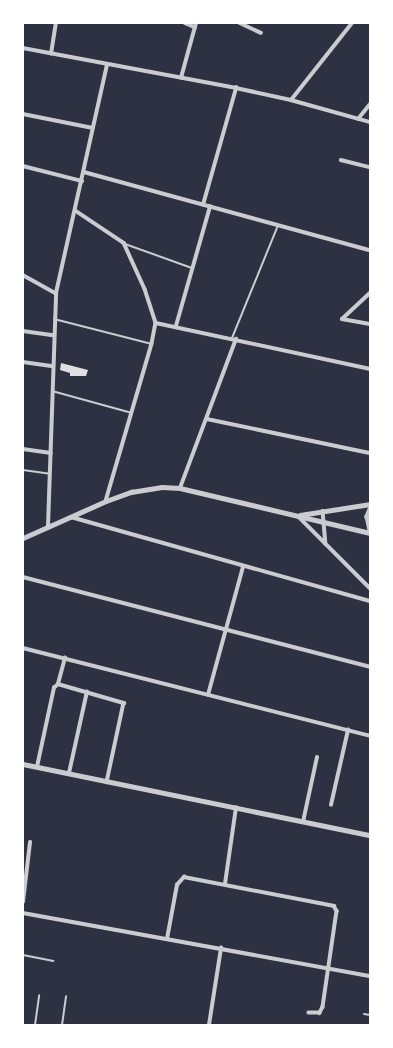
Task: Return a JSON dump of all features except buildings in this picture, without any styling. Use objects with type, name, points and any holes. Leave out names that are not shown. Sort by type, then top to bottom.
[{"type":"street","points":[[51,54],[56,23]]},
{"type":"street","points":[[181,78],[195,25],[185,23]]},
{"type":"street","points":[[240,23],[262,34]]},
{"type":"street","points":[[291,100],[352,23]]},
{"type":"street","points":[[23,48],[107,65],[236,88],[291,100],[370,122]]},
{"type":"street","points":[[48,526],[51,474],[52,391],[56,293],[76,211],[107,65]]},
{"type":"street","points":[[203,205],[236,88]]},
{"type":"street","points":[[358,119],[370,104]]},
{"type":"street","points":[[23,114],[94,128]]},
{"type":"street","points":[[341,160],[370,168]]},
{"type":"street","points":[[23,166],[82,181]]},
{"type":"street","points":[[84,172],[370,250]]},
{"type":"street","points":[[176,326],[210,207]]},
{"type":"street","points":[[76,211],[124,244],[142,282],[156,323],[152,344],[106,501]]},
{"type":"street","points":[[23,275],[56,293]]},
{"type":"street","points":[[370,293],[342,318],[370,324]]},
{"type":"street","points":[[156,323],[232,338],[370,369]]},
{"type":"street","points":[[23,331],[54,335]]},
{"type":"street","points":[[180,488],[236,339]]},
{"type":"street","points":[[23,362],[53,366]]},
{"type":"street","points":[[207,418],[370,454]]},
{"type":"street","points":[[23,449],[51,453]]},
{"type":"street","points":[[23,538],[106,501],[146,488],[180,488],[370,533]]},
{"type":"street","points":[[298,516],[370,504]]},
{"type":"street","points":[[370,509],[367,516],[370,530]]},
{"type":"street","points":[[323,511],[326,544]]},
{"type":"street","points":[[298,516],[370,588]]},
{"type":"street","points":[[71,517],[370,602]]},
{"type":"street","points":[[208,695],[243,567]]},
{"type":"street","points":[[23,577],[226,631],[370,667]]},
{"type":"street","points":[[23,648],[370,736]]},
{"type":"street","points":[[37,767],[54,688],[58,684],[65,658]]},
{"type":"street","points":[[58,684],[120,700],[124,706],[107,782]]},
{"type":"street","points":[[69,774],[87,692]]},
{"type":"street","points":[[331,805],[348,730]]},
{"type":"street","points":[[303,822],[317,757]]},
{"type":"street","points":[[23,764],[370,835]]},
{"type":"street","points":[[225,884],[236,808]]},
{"type":"street","points":[[23,902],[30,842]]},
{"type":"street","points":[[167,939],[177,885],[181,879],[225,884],[336,907],[337,911],[321,1011],[317,1014],[309,1013]]},
{"type":"street","points":[[23,913],[370,976]]},
{"type":"street","points":[[209,1025],[221,948]]},
{"type":"lane","points":[[232,338],[278,225]]},
{"type":"lane","points":[[124,244],[192,268]]},
{"type":"lane","points":[[54,319],[152,344]]},
{"type":"lane","points":[[52,391],[132,413]]},
{"type":"lane","points":[[23,470],[51,474]]},
{"type":"lane","points":[[23,955],[53,961]]},
{"type":"lane","points":[[36,1025],[39,995]]},
{"type":"lane","points":[[62,1025],[66,996]]},
{"type":"lane","points":[[364,1014],[370,1015]]}]
